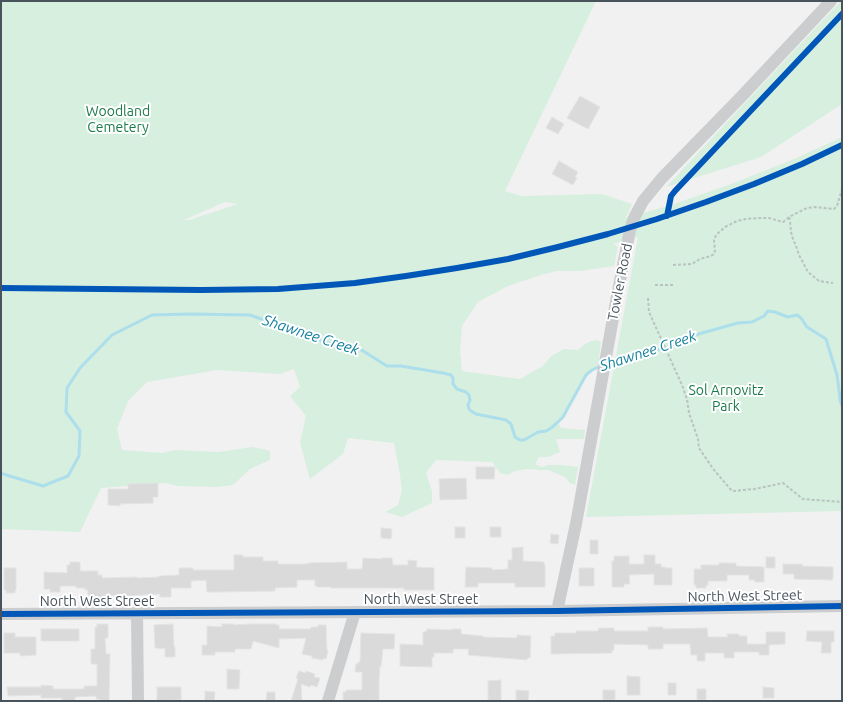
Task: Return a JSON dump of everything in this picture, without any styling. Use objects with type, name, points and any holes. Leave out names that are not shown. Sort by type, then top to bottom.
[{"type":"street","name":"Towler Road","points":[[557,610],[576,524],[618,288],[630,230],[634,218],[643,201],[674,165],[741,97],[831,1]]},
{"type":"street","name":"North West Street","points":[[1,614],[355,612],[842,606]]},
{"type":"street","points":[[328,701],[355,612]]},
{"type":"street","points":[[137,613],[138,701]]},
{"type":"path","points":[[673,265],[692,264],[700,259],[714,254],[715,237],[721,230],[737,221],[761,218],[783,222],[796,212],[807,208],[815,207],[834,209],[837,206],[842,189]]},
{"type":"path","points":[[789,217],[790,232],[799,255],[808,272],[819,281],[833,283]]},
{"type":"path","points":[[655,285],[673,285]]},
{"type":"path","points":[[648,298],[649,312],[687,399],[689,413],[698,439],[699,448],[714,470],[732,491],[755,489],[783,483],[803,499],[842,502]]},
{"type":"green space","points":[[1,1],[596,1],[505,191],[521,196],[602,194],[632,204],[626,218],[671,205],[734,183],[794,159],[842,137],[842,511],[586,517],[638,237],[613,244],[618,247],[614,266],[580,271],[557,271],[508,286],[478,302],[462,326],[460,351],[462,371],[520,379],[543,366],[551,356],[564,349],[578,350],[591,341],[596,340],[601,342],[598,367],[586,375],[563,417],[558,422],[561,428],[585,430],[584,439],[556,439],[560,452],[548,457],[539,457],[535,464],[542,467],[548,465],[561,465],[578,467],[575,485],[570,483],[565,477],[548,470],[527,469],[515,471],[508,475],[500,473],[492,462],[436,460],[426,473],[432,491],[432,503],[402,517],[385,512],[398,505],[402,490],[394,443],[348,438],[343,454],[310,479],[300,443],[306,416],[290,396],[300,387],[294,369],[280,374],[217,370],[147,382],[128,401],[117,429],[122,450],[162,453],[175,450],[218,452],[253,447],[270,451],[270,460],[250,469],[233,485],[215,487],[178,486],[166,483],[101,488],[80,532],[1,529]],"holes":[[[225,202],[238,204],[189,220],[184,220]]]},
{"type":"green space","points":[[841,1],[842,104],[761,157],[666,187]]},
{"type":"building","points":[[580,96],[600,107],[588,129],[567,118]]},
{"type":"building","points":[[552,117],[564,124],[558,134],[546,128]]},
{"type":"building","points":[[559,161],[578,172],[575,177],[577,178],[573,185],[552,174]]},
{"type":"building","points":[[476,467],[495,467],[494,479],[476,479]]},
{"type":"building","points":[[466,478],[467,499],[440,500],[439,479]]},
{"type":"building","points":[[158,483],[158,497],[153,497],[153,503],[120,504],[120,506],[108,505],[108,489],[128,489],[128,484]]},
{"type":"building","points":[[455,527],[465,527],[465,538],[455,538]]},
{"type":"building","points":[[490,527],[501,527],[501,537],[490,537]]},
{"type":"building","points":[[381,528],[392,529],[391,539],[381,538]]},
{"type":"building","points":[[551,534],[559,535],[558,544],[550,543]]},
{"type":"building","points":[[590,540],[598,540],[598,554],[590,554]]},
{"type":"building","points":[[523,547],[523,561],[544,562],[545,587],[515,587],[515,583],[478,583],[478,587],[465,587],[466,567],[492,568],[492,570],[508,569],[508,560],[512,560],[512,548]]},
{"type":"building","points":[[234,555],[243,555],[243,557],[263,557],[263,561],[278,561],[278,564],[347,562],[347,569],[362,569],[363,558],[392,558],[393,565],[408,565],[408,560],[417,561],[416,567],[434,568],[434,590],[404,590],[404,588],[317,587],[315,586],[315,580],[297,580],[297,587],[275,588],[275,591],[207,592],[206,580],[191,581],[191,588],[171,588],[171,597],[160,597],[160,594],[102,596],[102,599],[94,599],[88,598],[88,590],[85,590],[85,588],[76,588],[76,586],[60,586],[60,592],[50,592],[50,589],[44,589],[44,572],[67,573],[67,565],[70,565],[70,562],[80,562],[80,571],[98,571],[98,575],[102,575],[102,578],[137,578],[179,575],[179,568],[193,568],[193,570],[234,570]]},
{"type":"building","points":[[644,555],[655,555],[655,564],[661,564],[661,567],[665,568],[672,568],[672,585],[654,585],[654,574],[629,575],[630,584],[624,584],[624,587],[612,587],[612,561],[614,561],[614,556],[629,556],[629,564],[644,564]]},
{"type":"building","points":[[766,557],[775,557],[775,568],[766,568]]},
{"type":"building","points":[[719,563],[736,563],[736,566],[764,567],[764,582],[749,580],[749,575],[727,575],[727,581],[708,581],[706,588],[696,588],[696,585],[694,585],[694,569],[701,569],[701,565],[719,565]]},
{"type":"building","points":[[783,564],[833,567],[833,579],[794,579],[794,574],[783,574]]},
{"type":"building","points":[[4,568],[16,568],[15,593],[6,593],[6,590],[4,590]]},
{"type":"building","points":[[579,568],[594,568],[594,586],[579,586]]},
{"type":"building","points":[[97,624],[108,624],[108,638],[105,638],[106,654],[110,654],[109,701],[96,699],[96,696],[75,697],[75,701],[62,701],[62,698],[41,698],[41,695],[8,696],[7,687],[41,687],[41,685],[53,686],[53,689],[84,689],[84,686],[97,686],[97,664],[91,664],[91,649],[95,649],[95,627],[97,627]]},
{"type":"building","points":[[173,624],[175,657],[165,657],[165,648],[155,648],[154,625]]},
{"type":"building","points":[[222,624],[276,624],[279,625],[279,629],[310,629],[312,627],[318,627],[318,625],[326,625],[328,651],[326,659],[324,658],[323,660],[312,658],[312,656],[302,654],[306,638],[279,639],[279,648],[253,641],[251,649],[235,649],[235,652],[215,652],[215,655],[202,655],[202,645],[207,645],[207,626],[222,627]]},
{"type":"building","points":[[648,627],[663,627],[663,629],[707,628],[708,637],[728,637],[727,634],[739,634],[739,636],[747,636],[747,644],[766,644],[766,632],[785,632],[785,644],[769,645],[769,655],[759,655],[759,652],[734,652],[734,658],[724,658],[724,653],[705,653],[705,661],[697,661],[697,655],[691,655],[690,644],[663,644],[663,649],[648,649],[648,645],[614,644],[614,650],[612,650],[612,653],[551,654],[551,636],[555,636],[555,633],[598,631],[599,628],[614,628],[614,631],[648,631]]},
{"type":"building","points":[[41,629],[79,629],[79,641],[41,641]]},
{"type":"building","points":[[427,629],[461,629],[461,634],[483,637],[517,638],[517,635],[531,636],[530,658],[527,658],[527,660],[468,655],[469,649],[453,649],[453,653],[434,653],[434,657],[432,657],[432,667],[400,666],[400,644],[423,645],[423,632],[427,631]]},
{"type":"building","points":[[807,631],[834,631],[834,642],[831,642],[831,653],[821,653],[822,642],[806,641]]},
{"type":"building","points":[[4,633],[15,633],[15,637],[36,637],[36,655],[22,656],[20,653],[4,653]]},
{"type":"building","points":[[361,633],[395,634],[394,649],[383,649],[380,666],[379,700],[343,701],[343,692],[346,692],[346,690],[362,690],[362,672],[355,672],[356,664],[360,662]]},
{"type":"building","points":[[227,669],[240,670],[239,689],[227,689]]},
{"type":"building","points":[[299,671],[306,673],[306,671],[315,674],[314,677],[320,678],[317,687],[311,685],[310,687],[301,684],[302,701],[291,701],[298,679],[296,678]]},
{"type":"building","points":[[627,676],[640,677],[640,695],[627,695]]},
{"type":"building","points":[[501,680],[501,701],[488,701],[488,681]]},
{"type":"building","points":[[668,683],[676,683],[676,695],[668,695]]},
{"type":"building","points":[[157,687],[181,687],[181,700],[157,701]]},
{"type":"building","points":[[763,687],[774,688],[774,698],[763,698]]},
{"type":"building","points":[[697,689],[706,689],[706,700],[697,700]]},
{"type":"building","points":[[516,690],[529,691],[528,701],[516,701]]},
{"type":"building","points":[[603,690],[615,690],[615,700],[603,700]]},
{"type":"building","points":[[205,691],[215,692],[214,701],[205,701]]},
{"type":"building","points":[[267,692],[275,692],[275,701],[266,701]]},
{"type":"waterway","name":"Shawnee Creek","points":[[608,363],[618,358],[667,348],[679,340],[702,333],[738,323],[752,322],[764,316],[768,311],[788,317],[797,315],[807,327],[826,339],[837,375],[842,406]]},
{"type":"waterway","name":"Shawnee Creek","points":[[1,472],[3,474],[43,486],[68,476],[79,456],[80,431],[66,412],[67,388],[80,368],[112,335],[152,315],[250,315],[334,345],[360,349],[387,366],[401,366],[451,375],[453,378],[453,384],[457,389],[466,392],[469,395],[470,400],[468,405],[471,411],[476,414],[506,420],[511,424],[515,437],[520,440],[524,440],[538,432],[546,431],[558,422],[563,417],[586,375],[592,370],[601,366]]},
{"type":"cycle path","points":[[667,216],[671,196],[675,191],[842,14]]},
{"type":"cycle path","points":[[1,288],[201,290],[278,289],[355,283],[457,268],[508,259],[558,247],[657,219],[754,184],[842,145]]},
{"type":"cycle path","points":[[1,614],[557,611],[842,606]]},
{"type":"park label","name":"Woodland Cemetery","points":[[118,120]]},
{"type":"park label","name":"Sol Arnovitz Park","points":[[726,398]]}]
